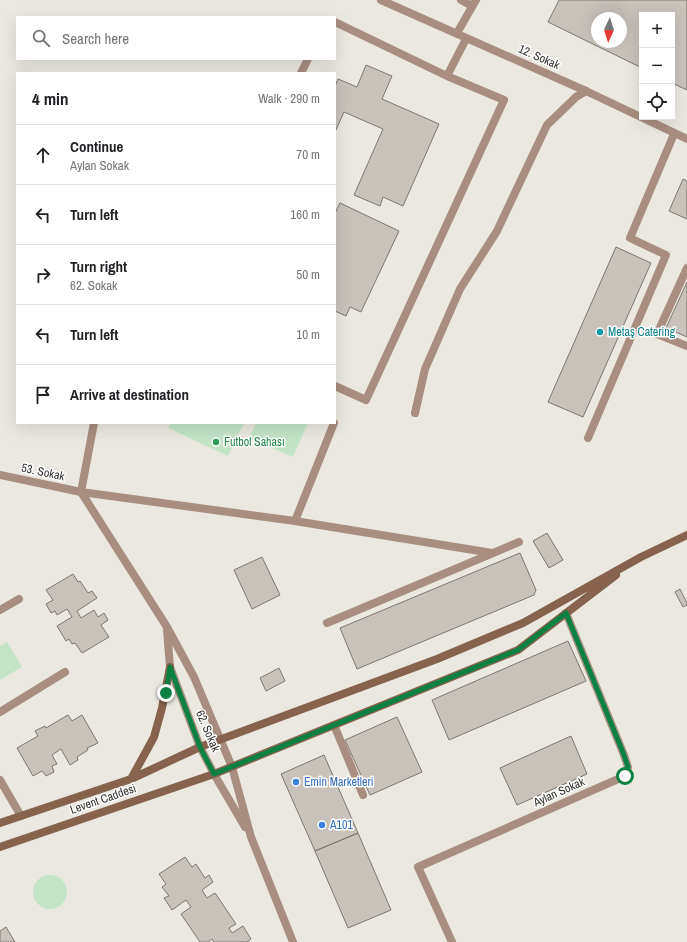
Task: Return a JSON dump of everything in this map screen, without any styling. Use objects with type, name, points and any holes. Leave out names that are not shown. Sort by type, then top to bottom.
[{"type":"street","name":"12. Sokak","points":[[381,0],[586,91],[687,139]]},
{"type":"street","points":[[457,33],[474,3],[461,0]]},
{"type":"street","points":[[336,22],[448,76],[504,100],[366,400],[336,386]]},
{"type":"street","points":[[448,76],[466,39]]},
{"type":"street","points":[[302,72],[308,60]]},
{"type":"street","points":[[415,413],[425,369],[460,289],[497,231],[547,125],[576,97],[586,91]]},
{"type":"street","points":[[588,438],[666,255],[630,238],[674,134]]},
{"type":"street","points":[[687,268],[657,334],[687,346]]},
{"type":"street","points":[[81,492],[94,424]]},
{"type":"street","points":[[295,521],[333,424]]},
{"type":"street","name":"53. Sokak","points":[[0,476],[81,492],[295,521],[492,553]]},
{"type":"street","name":"62. Sokak","points":[[81,492],[167,627],[194,677],[232,767],[251,837],[293,942]]},
{"type":"street","points":[[0,823],[131,779],[200,747],[437,659],[523,623],[641,557],[687,535]]},
{"type":"street","points":[[327,623],[519,542]]},
{"type":"street","name":"Levent Caddesi","points":[[0,847],[214,774],[518,650],[641,557]]},
{"type":"street","points":[[0,610],[19,599]]},
{"type":"street","name":"Aylan Sokak","points":[[452,942],[418,867],[625,776],[628,767],[624,755],[566,613]]},
{"type":"street","name":"62. Sokak","points":[[167,627],[170,667],[200,747],[251,837]]},
{"type":"street","points":[[131,779],[154,737],[162,708],[170,667]]},
{"type":"street","points":[[0,712],[65,672]]},
{"type":"street","points":[[334,725],[363,795]]},
{"type":"street","points":[[0,780],[21,816]]},
{"type":"green space","name":"Futbol Sahası","points":[[170,424],[244,424],[228,456],[168,428]]},
{"type":"green space","points":[[256,424],[308,424],[293,457],[249,438]]},
{"type":"green space","points":[[7,642],[22,667],[0,680],[0,646]]},
{"type":"green space","points":[[47,875],[53,875],[57,876],[64,882],[67,892],[66,899],[60,906],[53,909],[47,909],[43,908],[36,902],[33,895],[33,889],[34,885],[40,878]]},
{"type":"building","points":[[559,0],[687,0],[687,90],[675,84],[675,12],[639,12],[639,67],[601,48],[627,48],[627,12],[591,12],[591,43],[548,22]]},
{"type":"building","points":[[366,65],[392,76],[382,99],[439,124],[403,206],[383,197],[380,206],[354,195],[383,129],[344,112],[336,130],[336,84],[338,79],[357,87]]},
{"type":"building","points":[[683,179],[687,181],[687,219],[669,211]]},
{"type":"building","points":[[340,203],[399,231],[361,312],[350,307],[346,316],[336,311],[336,211]]},
{"type":"building","name":"Metaş Catering","points":[[616,247],[651,263],[583,417],[548,402]]},
{"type":"building","points":[[687,282],[687,337],[666,328]]},
{"type":"building","points":[[547,533],[563,560],[549,568],[533,541]]},
{"type":"building","points":[[520,553],[536,590],[534,595],[357,669],[340,628]]},
{"type":"building","points":[[262,557],[280,595],[252,609],[234,570]]},
{"type":"building","points":[[73,574],[88,593],[92,591],[97,598],[77,611],[81,618],[94,610],[98,617],[104,613],[108,620],[101,625],[109,637],[82,653],[75,643],[72,644],[69,639],[66,641],[57,626],[72,617],[67,609],[57,615],[55,611],[51,613],[46,604],[53,600],[46,590]]},
{"type":"building","points":[[680,589],[687,603],[687,605],[683,607],[675,592]]},
{"type":"building","points":[[568,641],[586,681],[449,740],[432,700]]},
{"type":"building","points":[[279,668],[285,681],[266,691],[260,678]]},
{"type":"building","points":[[68,715],[72,721],[82,715],[98,743],[87,748],[88,750],[77,757],[78,760],[70,765],[61,749],[52,755],[57,764],[52,766],[54,772],[46,776],[42,771],[33,776],[17,748],[38,736],[35,731],[45,726],[46,728]]},
{"type":"building","points":[[397,717],[422,772],[370,795],[345,740]]},
{"type":"building","points":[[571,736],[587,774],[517,805],[500,768]]},
{"type":"building","points":[[324,755],[358,833],[315,851],[281,774]]},
{"type":"building","points":[[358,833],[391,910],[348,928],[315,851]]},
{"type":"building","points":[[185,857],[192,867],[196,864],[205,878],[209,875],[213,882],[202,890],[207,898],[215,893],[236,924],[229,928],[232,933],[243,926],[251,939],[247,942],[214,942],[212,939],[208,942],[200,942],[181,914],[191,907],[186,900],[172,910],[164,898],[169,896],[162,887],[166,884],[159,874]]},
{"type":"building","points":[[6,927],[15,942],[0,942],[0,931]]},
{"type":"place","name":"Metaş Catering","points":[[600,332]]},
{"type":"place","name":"Futbol Sahası","points":[[216,442]]},
{"type":"place","name":"Emin Marketleri","points":[[296,782]]},
{"type":"place","name":"A101","points":[[322,825]]},
{"type":"route","points":[[166,693],[170,667],[200,747],[214,774],[518,650],[566,613],[624,755],[628,767],[625,776]]}]
